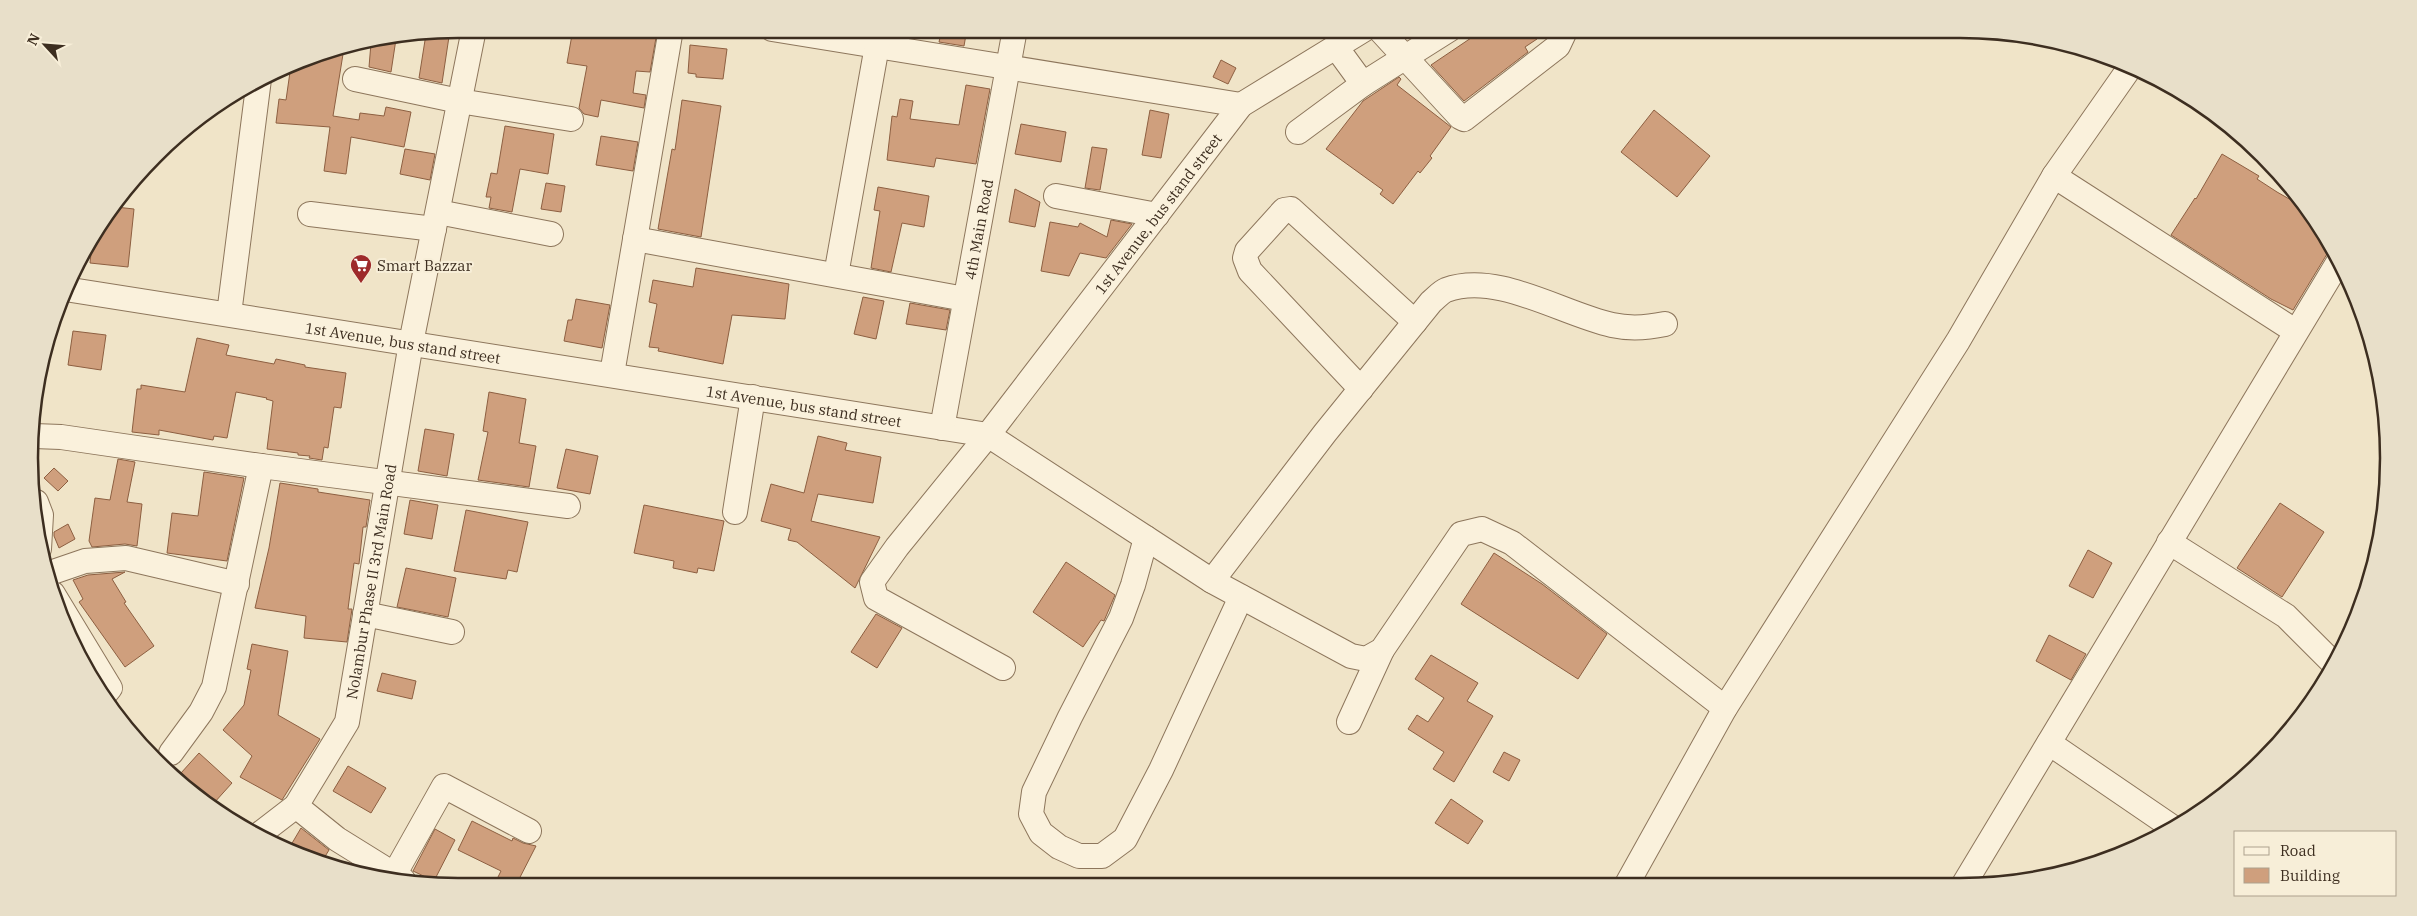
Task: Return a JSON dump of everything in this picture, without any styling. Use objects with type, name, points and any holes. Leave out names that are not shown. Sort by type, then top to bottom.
[{"type":"street","name":"Nolambur Phase II 3rd Main Road","points":[[296,806],[347,722],[411,343],[472,38]]},
{"type":"street","points":[[612,374],[669,38]]},
{"type":"street","points":[[836,276],[878,38]]},
{"type":"street","points":[[882,38],[1008,67],[1241,105]]},
{"type":"street","name":"4th Main Road","points":[[942,428],[1013,38]]},
{"type":"street","name":"1st Avenue, bus stand street","points":[[73,290],[988,435],[1241,105],[1350,38]]},
{"type":"street","points":[[1386,38],[1464,119],[1558,46],[1562,38]]},
{"type":"street","points":[[1298,132],[1363,84],[1435,38]]},
{"type":"street","points":[[1336,46],[1363,84]]},
{"type":"street","points":[[1630,878],[1725,708],[1958,342],[2054,176],[2126,73]]},
{"type":"street","points":[[355,78],[459,100],[571,119]]},
{"type":"street","points":[[229,314],[257,89]]},
{"type":"street","points":[[2054,176],[2294,331]]},
{"type":"street","points":[[1056,196],[1157,215]]},
{"type":"street","points":[[1361,389],[1250,271],[1245,258],[1247,251],[1284,210],[1291,209],[1415,322]]},
{"type":"street","points":[[310,214],[436,220],[551,234]]},
{"type":"street","points":[[635,239],[965,299]]},
{"type":"street","points":[[1968,878],[2294,331],[2334,269]]},
{"type":"street","points":[[1212,581],[1361,389],[1415,322],[1444,290],[1473,284],[1530,297],[1611,325],[1641,329],[1665,324]]},
{"type":"street","points":[[735,512],[753,397]]},
{"type":"street","points":[[1003,668],[876,598],[872,582],[897,547],[988,435],[1212,581],[1240,597],[1350,656],[1366,659],[1382,650]]},
{"type":"street","points":[[38,436],[61,437],[261,466],[568,506]]},
{"type":"street","points":[[171,753],[201,712],[214,687],[261,466]]},
{"type":"street","points":[[1349,722],[1382,650],[1461,534],[1482,529],[1512,543],[1725,708]]},
{"type":"street","points":[[1146,538],[1134,585],[1121,618],[1034,792],[1031,814],[1041,834],[1059,847],[1079,856],[1102,856],[1125,838],[1162,770],[1240,597]]},
{"type":"street","points":[[2169,542],[2286,616],[2328,658]]},
{"type":"street","points":[[53,572],[86,561],[126,558],[237,584]]},
{"type":"street","points":[[365,614],[452,632]]},
{"type":"street","points":[[75,630],[110,688],[107,691]]},
{"type":"street","points":[[2049,743],[2165,824]]},
{"type":"street","points":[[400,874],[444,786],[529,831]]},
{"type":"street","points":[[264,831],[296,806],[337,839],[393,873]]},
{"type":"building","points":[[449,38],[442,83],[419,78],[425,39]]},
{"type":"building","points":[[571,38],[656,38],[650,72],[636,71],[633,93],[646,95],[644,108],[601,100],[598,117],[584,114],[579,108],[587,66],[567,63]]},
{"type":"building","points":[[940,38],[965,38],[964,46],[939,42]]},
{"type":"building","points":[[1471,38],[1537,39],[1525,47],[1528,52],[1464,101],[1431,65]]},
{"type":"building","points":[[395,42],[391,72],[369,67],[371,47]]},
{"type":"building","points":[[690,45],[727,49],[723,79],[696,77],[696,74],[688,73]]},
{"type":"building","points":[[343,54],[333,116],[359,120],[360,113],[384,116],[386,107],[411,112],[404,147],[351,137],[346,174],[324,171],[330,127],[276,123],[279,99],[286,100],[290,73]]},
{"type":"building","points":[[1221,60],[1236,68],[1228,84],[1213,77]]},
{"type":"building","points":[[1399,77],[1401,79],[1397,85],[1451,127],[1430,156],[1432,158],[1420,173],[1418,171],[1393,204],[1380,194],[1383,190],[1326,149],[1363,101]]},
{"type":"building","points":[[966,85],[990,89],[976,164],[936,158],[934,167],[887,160],[892,116],[897,117],[900,99],[913,101],[910,119],[959,125]]},
{"type":"building","points":[[682,100],[721,106],[701,237],[658,229],[672,149],[675,150]]},
{"type":"building","points":[[1150,110],[1169,114],[1161,158],[1142,155]]},
{"type":"building","points":[[1654,110],[1710,156],[1677,197],[1621,152]]},
{"type":"building","points":[[1021,124],[1066,132],[1061,162],[1015,154]]},
{"type":"building","points":[[505,126],[554,134],[548,174],[520,169],[512,212],[489,208],[491,197],[486,197],[491,173],[497,174]]},
{"type":"building","points":[[601,136],[638,142],[633,171],[596,165]]},
{"type":"building","points":[[1092,147],[1107,149],[1100,190],[1085,188]]},
{"type":"building","points":[[405,149],[435,154],[430,180],[400,174]]},
{"type":"building","points":[[2222,154],[2259,176],[2257,179],[2292,200],[2309,224],[2327,255],[2293,310],[2271,299],[2171,235],[2196,199]]},
{"type":"building","points":[[546,183],[565,186],[561,212],[541,209]]},
{"type":"building","points":[[878,187],[929,196],[924,227],[902,223],[891,272],[871,268],[880,211],[874,210]]},
{"type":"building","points":[[1015,189],[1040,202],[1035,227],[1009,222]]},
{"type":"building","points":[[120,207],[134,209],[128,267],[90,263],[91,254]]},
{"type":"building","points":[[1111,220],[1132,224],[1106,258],[1080,253],[1069,276],[1041,271],[1050,222],[1078,227],[1080,223],[1107,237]]},
{"type":"building","points":[[696,268],[789,284],[785,319],[732,315],[723,364],[658,351],[659,348],[649,347],[657,304],[649,302],[653,280],[693,287]]},
{"type":"building","points":[[863,297],[884,301],[876,339],[854,334]]},
{"type":"building","points":[[576,299],[610,305],[602,348],[564,341],[568,320],[572,320]]},
{"type":"building","points":[[910,303],[950,310],[946,330],[906,324]]},
{"type":"building","points":[[73,331],[106,335],[101,370],[68,365]]},
{"type":"building","points":[[197,338],[229,345],[226,355],[274,364],[276,359],[305,365],[305,367],[346,373],[341,408],[334,407],[328,448],[324,447],[322,460],[298,455],[298,453],[267,449],[273,401],[236,392],[227,438],[214,436],[213,440],[159,430],[159,435],[132,432],[137,389],[141,389],[141,385],[185,392]]},
{"type":"building","points":[[489,392],[526,399],[519,443],[536,446],[529,487],[478,480],[488,432],[483,431]]},
{"type":"building","points":[[425,429],[454,434],[447,476],[418,471]]},
{"type":"building","points":[[818,436],[847,443],[845,450],[881,457],[873,503],[818,494],[811,521],[880,537],[855,588],[797,542],[788,540],[791,529],[761,521],[771,484],[804,493]]},
{"type":"building","points":[[566,449],[598,456],[590,494],[557,488]]},
{"type":"building","points":[[118,459],[135,462],[127,502],[142,504],[137,546],[125,544],[92,547],[89,541],[95,498],[110,500]]},
{"type":"building","points":[[54,468],[68,481],[58,491],[44,478]]},
{"type":"building","points":[[204,472],[244,478],[227,561],[167,553],[172,513],[198,516]]},
{"type":"building","points":[[280,483],[318,489],[318,492],[370,500],[366,527],[363,527],[359,564],[354,563],[348,609],[352,609],[347,642],[304,638],[306,616],[255,608],[269,548]]},
{"type":"building","points":[[410,500],[438,505],[432,539],[404,534]]},
{"type":"building","points":[[2280,503],[2324,532],[2282,597],[2237,568]]},
{"type":"building","points":[[644,505],[724,521],[714,571],[698,568],[697,573],[673,568],[674,561],[634,553]]},
{"type":"building","points":[[466,510],[528,522],[517,572],[508,570],[506,579],[454,571]]},
{"type":"building","points":[[68,524],[75,539],[59,548],[54,532]]},
{"type":"building","points":[[2088,550],[2112,563],[2093,598],[2069,586]]},
{"type":"building","points":[[1494,553],[1542,584],[1607,634],[1578,679],[1461,604]]},
{"type":"building","points":[[1066,562],[1115,595],[1104,621],[1101,620],[1083,647],[1033,612]]},
{"type":"building","points":[[406,568],[456,578],[448,617],[397,607]]},
{"type":"building","points":[[125,572],[112,579],[126,602],[124,603],[154,646],[125,667],[79,602],[83,599],[73,580],[88,575]]},
{"type":"building","points":[[876,614],[902,628],[877,668],[851,652]]},
{"type":"building","points":[[2049,635],[2086,654],[2071,680],[2036,661]]},
{"type":"building","points":[[252,644],[288,651],[278,715],[320,739],[282,800],[240,777],[252,756],[223,730],[244,705],[251,670],[247,669]]},
{"type":"building","points":[[1431,655],[1478,683],[1467,701],[1493,716],[1454,782],[1433,769],[1444,752],[1408,729],[1417,715],[1428,722],[1444,698],[1415,679]]},
{"type":"building","points":[[382,673],[416,681],[412,699],[377,691]]},
{"type":"building","points":[[1504,752],[1520,760],[1509,781],[1493,772]]},
{"type":"building","points":[[199,753],[232,783],[215,802],[181,773]]},
{"type":"building","points":[[348,766],[386,788],[371,813],[333,791]]},
{"type":"building","points":[[1451,799],[1483,821],[1468,844],[1435,823]]},
{"type":"building","points":[[472,821],[512,841],[513,838],[536,846],[520,878],[498,878],[501,871],[458,850]]},
{"type":"building","points":[[301,828],[329,850],[325,857],[292,844]]},
{"type":"building","points":[[435,829],[455,840],[436,878],[427,878],[413,871]]},
{"type":"place","name":"Smart Bazzar","points":[[361,284]]}]
